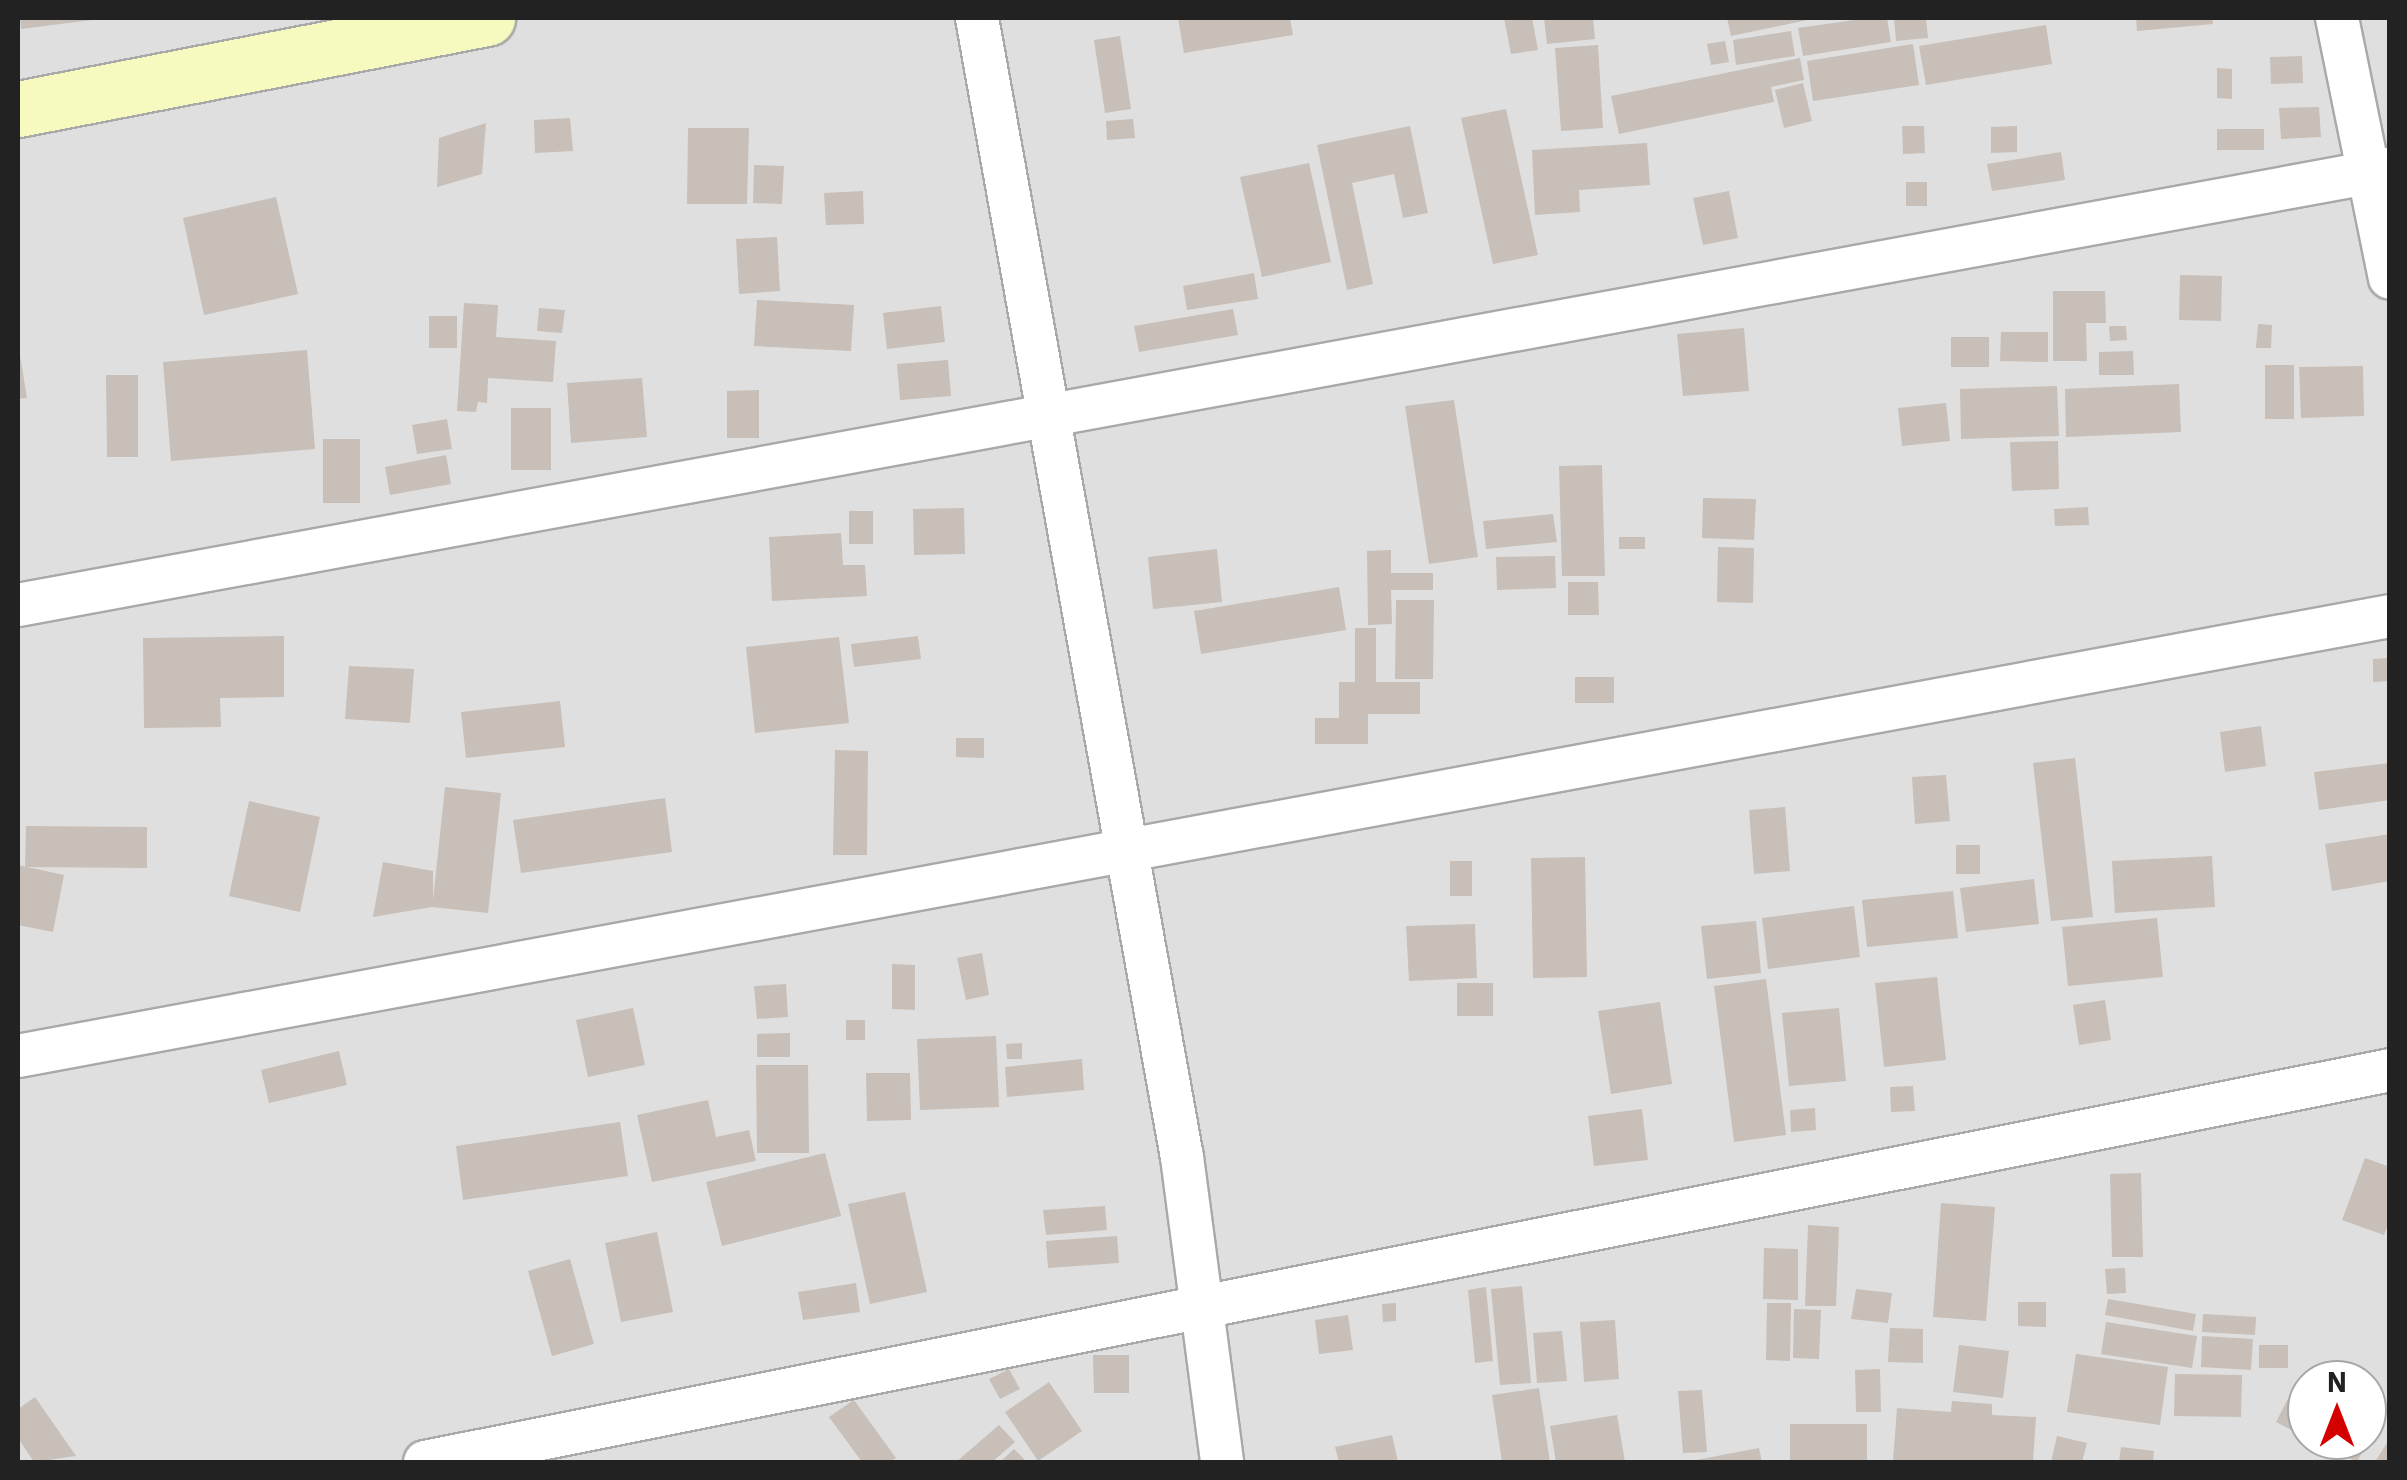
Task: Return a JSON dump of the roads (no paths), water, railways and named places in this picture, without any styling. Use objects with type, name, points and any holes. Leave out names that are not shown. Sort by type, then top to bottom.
[{"type":"street","points":[[18,109],[487,18]]},
{"type":"street","points":[[977,18],[1182,1156],[1222,1462]]},
{"type":"street","points":[[2337,18],[2379,171],[2390,278]]},
{"type":"street","points":[[18,605],[2379,171]]},
{"type":"street","points":[[18,1056],[2390,616]]},
{"type":"street","points":[[426,1462],[2390,1070]]}]
